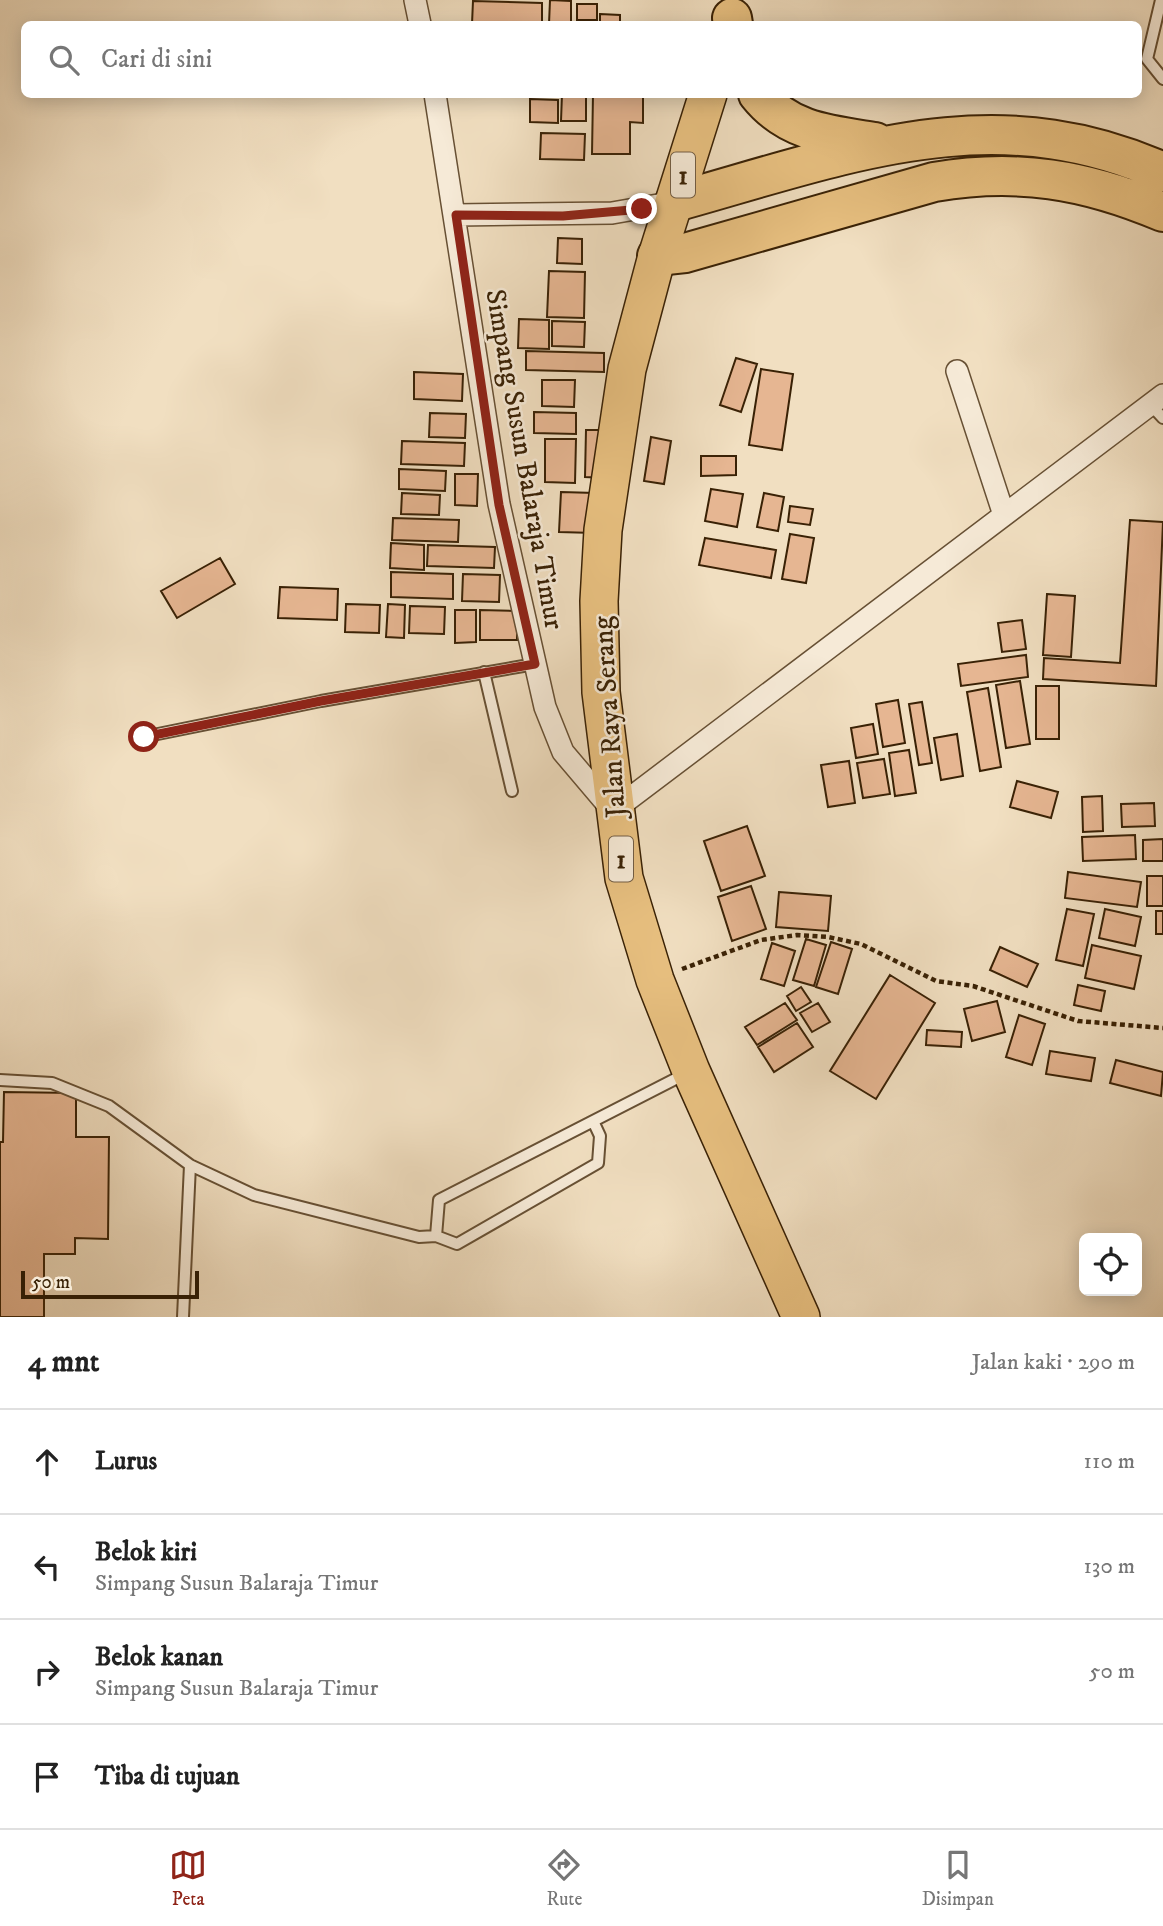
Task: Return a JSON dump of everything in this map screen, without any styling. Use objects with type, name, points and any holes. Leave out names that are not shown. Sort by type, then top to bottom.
[{"type":"highway","name":"Jalan Raya Serang","points":[[707,98],[657,256],[627,369],[603,530],[599,601],[601,692],[613,811],[624,878],[654,979],[691,1071],[801,1317]]},
{"type":"highway","points":[[761,98],[772,113],[797,125],[838,136],[886,143]]},
{"type":"highway","points":[[675,202],[886,143],[964,133],[1052,137],[1129,157],[1163,172]]},
{"type":"highway","points":[[657,256],[685,253],[934,183],[974,175],[1040,176],[1124,195],[1163,212]]},
{"type":"street","points":[[415,0],[419,21]]},
{"type":"street","name":"Simpang Susun Balaraja Timur","points":[[436,98],[499,505],[545,708],[562,752],[613,811]]},
{"type":"street","points":[[456,215],[563,216],[642,209],[675,202]]},
{"type":"street","points":[[957,371],[984,446],[1004,515]]},
{"type":"street","points":[[613,811],[1004,515],[1159,406]]},
{"type":"lane","points":[[1161,0],[1147,59],[1163,79]]},
{"type":"lane","points":[[144,737],[535,664]]},
{"type":"lane","points":[[484,672],[512,791]]},
{"type":"lane","points":[[436,1236],[439,1200],[691,1071]]},
{"type":"lane","points":[[0,1080],[52,1083],[109,1106],[190,1166],[254,1195],[419,1237],[436,1236],[457,1244],[598,1163],[600,1136],[593,1121]]},
{"type":"lane","points":[[183,1317],[190,1166]]},
{"type":"path","points":[[654,979],[761,940],[797,935],[828,937],[861,944],[936,981],[973,986],[1078,1021],[1163,1028]]},
{"type":"building","points":[[550,0],[571,1],[571,21],[549,21]]},
{"type":"building","points":[[473,1],[542,3],[542,21],[472,21]]},
{"type":"building","points":[[577,4],[597,4],[597,20],[577,20]]},
{"type":"building","points":[[600,14],[620,15],[620,21],[600,21]]},
{"type":"building","points":[[562,98],[586,98],[586,121],[561,121]]},
{"type":"building","points":[[593,98],[643,98],[643,123],[630,122],[630,154],[592,154]]},
{"type":"building","points":[[530,99],[558,100],[558,123],[530,122]]},
{"type":"building","points":[[541,133],[585,134],[584,160],[540,159]]},
{"type":"building","points":[[558,238],[582,239],[582,264],[557,263]]},
{"type":"building","points":[[549,271],[585,272],[584,318],[547,317]]},
{"type":"building","points":[[519,319],[549,320],[549,349],[518,348]]},
{"type":"building","points":[[552,321],[585,322],[584,347],[552,346]]},
{"type":"building","points":[[526,351],[604,353],[604,372],[526,370]]},
{"type":"building","points":[[736,358],[757,364],[741,412],[720,405]]},
{"type":"building","points":[[761,369],[793,374],[782,450],[749,445]]},
{"type":"building","points":[[414,372],[463,374],[462,401],[414,399]]},
{"type":"building","points":[[542,380],[575,380],[574,407],[542,406]]},
{"type":"building","points":[[534,412],[576,413],[576,434],[534,433]]},
{"type":"building","points":[[430,413],[466,414],[465,438],[429,437]]},
{"type":"building","points":[[586,430],[607,430],[605,478],[585,477]]},
{"type":"building","points":[[651,437],[671,441],[664,484],[644,481]]},
{"type":"building","points":[[545,439],[576,439],[575,483],[545,482]]},
{"type":"building","points":[[402,441],[465,443],[464,466],[401,464]]},
{"type":"building","points":[[701,456],[736,456],[736,475],[701,476]]},
{"type":"building","points":[[399,469],[446,471],[445,491],[399,489]]},
{"type":"building","points":[[455,474],[478,474],[477,506],[455,505]]},
{"type":"building","points":[[711,489],[743,494],[737,527],[705,521]]},
{"type":"building","points":[[561,492],[595,493],[594,533],[559,532]]},
{"type":"building","points":[[402,493],[440,495],[439,515],[401,514]]},
{"type":"building","points":[[764,493],[784,497],[778,531],[757,527]]},
{"type":"building","points":[[790,506],[813,509],[810,525],[788,522]]},
{"type":"building","points":[[393,518],[459,520],[458,542],[392,540]]},
{"type":"building","points":[[1130,520],[1163,522],[1156,686],[1043,679],[1044,658],[1120,663]]},
{"type":"building","points":[[790,534],[814,538],[806,583],[782,579]]},
{"type":"building","points":[[705,538],[776,550],[771,578],[699,565]]},
{"type":"building","points":[[391,543],[424,545],[424,570],[390,568]]},
{"type":"building","points":[[428,545],[495,547],[494,568],[427,566]]},
{"type":"building","points":[[220,558],[235,584],[177,618],[161,591]]},
{"type":"building","points":[[391,572],[453,574],[453,599],[391,597]]},
{"type":"building","points":[[463,574],[500,575],[499,602],[462,601]]},
{"type":"building","points":[[280,587],[338,589],[337,620],[278,618]]},
{"type":"building","points":[[1047,594],[1075,596],[1071,657],[1043,655]]},
{"type":"building","points":[[346,604],[380,605],[379,633],[345,632]]},
{"type":"building","points":[[388,604],[405,605],[404,638],[386,637]]},
{"type":"building","points":[[410,606],[445,607],[444,634],[409,633]]},
{"type":"building","points":[[455,610],[476,610],[476,642],[455,643]]},
{"type":"building","points":[[480,610],[517,611],[517,640],[480,640]]},
{"type":"building","points":[[1022,620],[1026,649],[1002,652],[998,623]]},
{"type":"building","points":[[1026,655],[1028,677],[961,686],[958,664]]},
{"type":"building","points":[[1020,681],[1030,744],[1006,748],[996,685]]},
{"type":"building","points":[[1036,686],[1059,686],[1059,739],[1036,739]]},
{"type":"building","points":[[988,688],[1001,767],[980,771],[967,692]]},
{"type":"building","points":[[898,700],[905,743],[883,747],[876,704]]},
{"type":"building","points":[[922,702],[932,763],[919,765],[909,704]]},
{"type":"building","points":[[873,724],[878,754],[856,758],[851,728]]},
{"type":"building","points":[[957,734],[963,776],[941,780],[934,738]]},
{"type":"building","points":[[909,750],[916,793],[895,796],[889,753]]},
{"type":"building","points":[[884,759],[890,794],[863,798],[857,763]]},
{"type":"building","points":[[849,761],[855,803],[828,807],[821,765]]},
{"type":"building","points":[[1017,781],[1058,792],[1051,818],[1010,807]]},
{"type":"building","points":[[1102,796],[1103,831],[1083,832],[1082,797]]},
{"type":"building","points":[[1154,803],[1155,826],[1122,827],[1121,804]]},
{"type":"building","points":[[747,826],[765,876],[721,891],[704,841]]},
{"type":"building","points":[[1135,835],[1136,859],[1083,861],[1082,837]]},
{"type":"building","points":[[1163,839],[1163,861],[1143,861],[1143,840]]},
{"type":"building","points":[[1068,872],[1141,882],[1137,907],[1065,898]]},
{"type":"building","points":[[1147,876],[1163,876],[1163,906],[1147,906]]},
{"type":"building","points":[[751,886],[766,929],[732,941],[718,897]]},
{"type":"building","points":[[779,892],[831,896],[828,931],[776,927]]},
{"type":"building","points":[[1067,909],[1094,914],[1083,966],[1056,960]]},
{"type":"building","points":[[1105,909],[1141,917],[1135,946],[1099,938]]},
{"type":"building","points":[[1156,911],[1163,911],[1163,934],[1156,934]]},
{"type":"building","points":[[806,939],[826,945],[814,986],[793,980]]},
{"type":"building","points":[[831,942],[852,949],[838,994],[816,987]]},
{"type":"building","points":[[772,943],[795,951],[784,986],[761,979]]},
{"type":"building","points":[[1092,945],[1141,956],[1134,989],[1085,978]]},
{"type":"building","points":[[1000,947],[1038,964],[1027,987],[990,970]]},
{"type":"building","points":[[890,975],[935,1003],[876,1099],[830,1071]]},
{"type":"building","points":[[1078,985],[1105,991],[1101,1011],[1074,1005]]},
{"type":"building","points":[[801,987],[811,1002],[796,1011],[787,996]]},
{"type":"building","points":[[997,1001],[1005,1032],[972,1041],[964,1009]]},
{"type":"building","points":[[785,1003],[797,1020],[757,1045],[745,1027]]},
{"type":"building","points":[[818,1003],[830,1022],[812,1032],[800,1013]]},
{"type":"building","points":[[1019,1015],[1045,1024],[1032,1065],[1006,1057]]},
{"type":"building","points":[[797,1023],[813,1047],[774,1072],[758,1047]]},
{"type":"building","points":[[927,1030],[962,1032],[961,1047],[926,1045]]},
{"type":"building","points":[[1050,1051],[1095,1058],[1091,1081],[1046,1074]]},
{"type":"building","points":[[1116,1060],[1163,1072],[1161,1096],[1110,1083]]},
{"type":"building","points":[[4,1092],[76,1093],[76,1137],[109,1137],[108,1239],[75,1238],[75,1254],[44,1254],[44,1317],[0,1317],[0,1142],[3,1142]]},
{"type":"route","points":[[144,737],[321,701],[535,664],[499,505],[456,215],[563,216],[642,209]]}]
